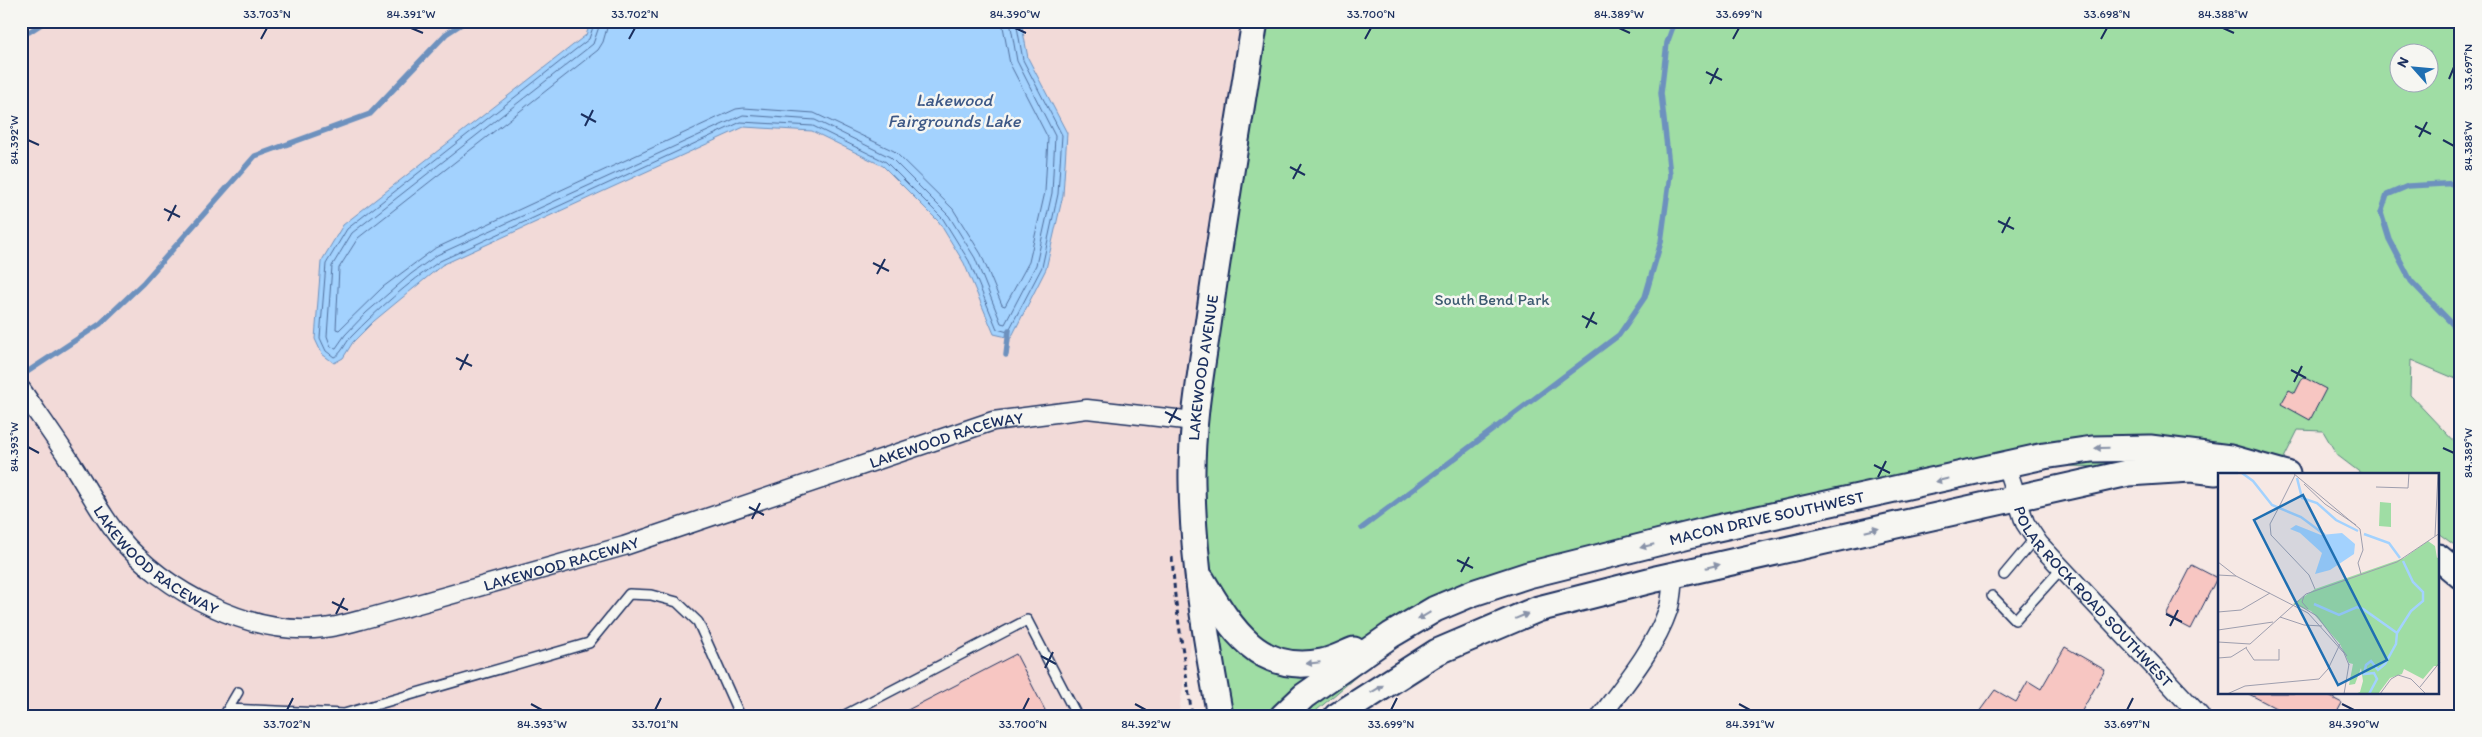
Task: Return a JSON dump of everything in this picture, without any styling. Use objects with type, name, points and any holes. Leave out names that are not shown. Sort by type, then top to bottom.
[{"type":"street","name":"LAKEWOOD AVENUE","points":[[1220,716],[1207,646],[1197,572],[1192,482],[1194,421],[1213,285],[1255,21]]},
{"type":"street","name":"LAKEWOOD RACEWAY","points":[[21,389],[94,502],[120,538],[146,565],[205,604],[240,618],[282,628],[323,628],[361,620],[624,546],[993,421],[1087,409],[1194,421]]},
{"type":"street","name":"MACON DRIVE SOUTHWEST","points":[[1283,716],[1304,696],[1391,635],[1435,609],[1528,575],[1713,529],[2006,465],[2092,449],[2150,448],[2230,458],[2283,473]]},
{"type":"street","name":"POLAR ROCK ROAD SOUTHWEST","points":[[2006,465],[2025,523],[2035,538],[2200,716]]},
{"type":"street","name":"MACON DRIVE SOUTHWEST","points":[[1337,716],[1437,652],[1538,609],[1673,575],[2128,473],[2191,469],[2233,473]]},
{"type":"street","points":[[2440,559],[2461,576]]},
{"type":"street","points":[[1197,572],[1228,622],[1241,637],[1258,652],[1277,662],[1295,665],[1323,662],[1391,635]]},
{"type":"street","points":[[1601,716],[1630,679],[1645,655],[1668,610],[1673,575]]},
{"type":"lane","points":[[2004,576],[2035,538]]},
{"type":"lane","points":[[1992,596],[2015,620],[2062,568]]},
{"type":"lane","points":[[238,692],[226,712],[344,714],[589,643],[629,594],[651,595],[677,602],[698,622],[740,716]]},
{"type":"lane","points":[[843,716],[1027,620],[1077,716]]},
{"type":"shaded area","points":[[21,21],[1274,21],[1203,575],[1178,716],[21,716]]},
{"type":"green space","name":"South Bend Park","points":[[1249,21],[2461,21],[2461,381],[2411,360],[2410,395],[2461,449],[2461,550],[2440,534],[2440,473],[2361,473],[2337,455],[2323,431],[2298,430],[2278,470],[2006,465],[1435,609],[1310,716],[1225,716],[1194,421]]},
{"type":"water","name":"Lakewood Fairgrounds Lake","points":[[591,21],[1021,21],[1028,58],[1067,133],[1063,195],[1046,269],[1011,338],[994,334],[964,263],[939,222],[883,166],[812,131],[744,127],[442,265],[374,321],[353,342],[343,358],[334,363],[322,354],[315,339],[321,262],[343,225],[586,35]]},
{"type":"building","points":[[2303,377],[2326,389],[2310,420],[2281,404],[2289,390],[2295,393]]},
{"type":"building","points":[[2192,565],[2217,578],[2191,629],[2166,616]]},
{"type":"building","points":[[2065,647],[2105,670],[2079,716],[1976,716],[1995,690],[2016,702],[2028,681],[2041,689]]},
{"type":"building","points":[[1016,654],[1048,716],[896,716]]},
{"type":"building","points":[[2249,694],[2325,694],[2342,703],[2335,716],[2291,716]]},
{"type":"waterway","points":[[21,33],[29,32],[46,21]]},
{"type":"waterway","points":[[21,376],[100,324],[143,283],[255,156],[370,114],[446,34],[466,21]]},
{"type":"waterway","points":[[1362,528],[1619,335],[1645,297],[1661,242],[1670,175],[1661,93],[1667,43],[1675,21]]},
{"type":"waterway","points":[[2461,183],[2408,186],[2387,195],[2381,213],[2389,239],[2411,281],[2461,333]]},
{"type":"waterway","points":[[1006,355],[1009,330]]}]
